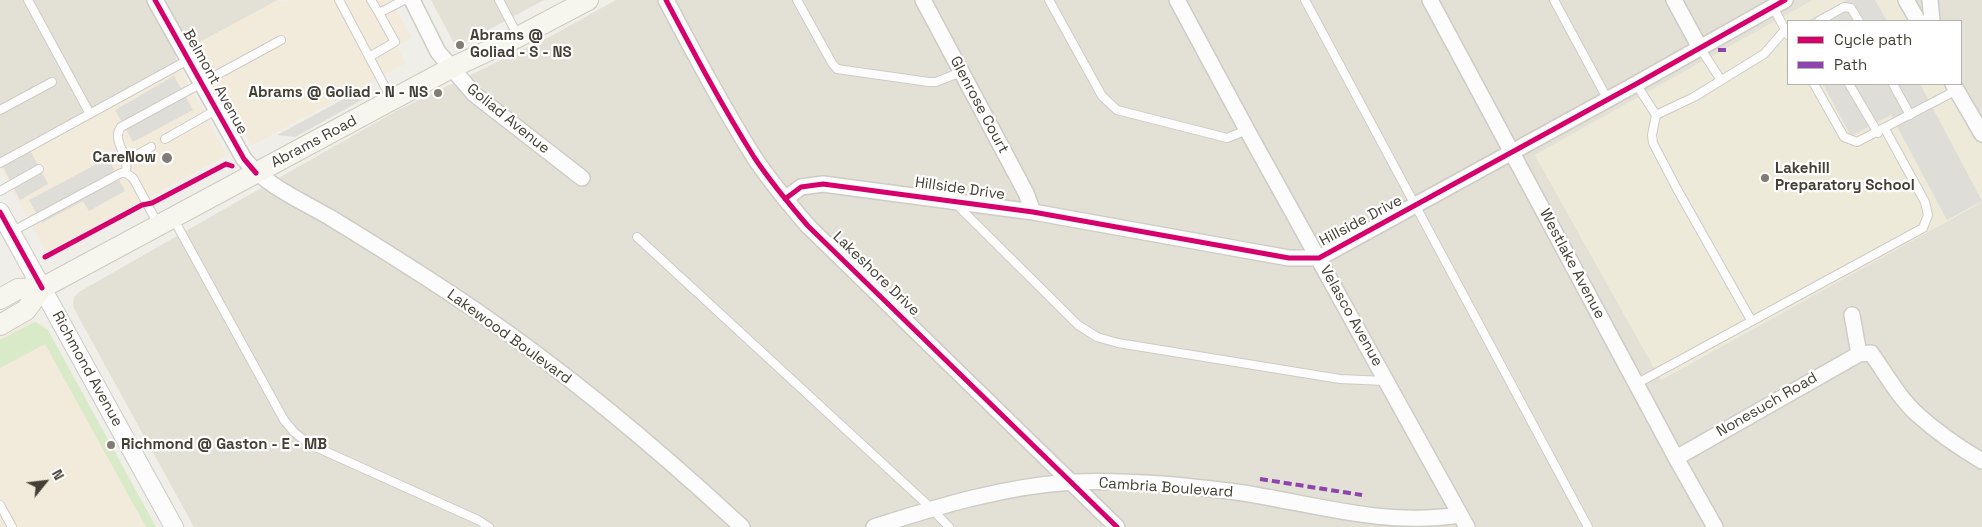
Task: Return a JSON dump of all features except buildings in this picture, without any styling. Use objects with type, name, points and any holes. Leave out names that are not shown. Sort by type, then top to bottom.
[{"type":"main road","name":"Abrams Road","points":[[0,299],[18,289],[42,288],[451,68],[518,37],[579,2]]},
{"type":"main road","name":"Abrams Road","points":[[0,324],[26,310],[42,288]]},
{"type":"street","name":"Belmont Avenue","points":[[155,0],[244,159],[256,173]]},
{"type":"street","name":"Goliad Avenue","points":[[412,0],[438,52],[474,94],[582,178]]},
{"type":"street","name":"Lakeshore Drive","points":[[666,0],[721,101],[750,149],[785,199],[808,226],[1073,482],[1117,527]]},
{"type":"street","name":"Glenrose Court","points":[[923,0],[1026,192],[1033,212]]},
{"type":"street","name":"Velasco Avenue","points":[[1177,0],[1463,521]]},
{"type":"street","name":"Westlake Avenue","points":[[1430,0],[1715,527]]},
{"type":"street","points":[[1674,0],[1700,48]]},
{"type":"street","points":[[1906,0],[1917,20]]},
{"type":"street","points":[[1930,0],[1932,20]]},
{"type":"street","name":"Hillside Drive","points":[[785,199],[801,188],[823,184],[1033,212],[1289,258],[1319,258],[1608,100],[1779,3]]},
{"type":"street","points":[[1955,87],[1982,134]]},
{"type":"street","name":"Lakewood Boulevard","points":[[256,173],[272,185],[368,241],[475,310],[541,358],[609,410],[695,483],[742,527]]},
{"type":"street","name":"Richmond Avenue","points":[[0,212],[174,523]]},
{"type":"street","points":[[1852,315],[1859,354],[1871,353],[1901,396],[1918,415],[1982,462]]},
{"type":"street","name":"Nonesuch Road","points":[[1676,458],[1859,354]]},
{"type":"street","name":"Cambria Boulevard","points":[[874,527],[931,508],[978,496],[1073,482],[1139,483],[1237,492],[1336,513],[1390,521],[1434,524],[1463,521]]},
{"type":"lane","points":[[28,0],[90,114]]},
{"type":"lane","points":[[339,0],[392,100]]},
{"type":"lane","points":[[369,57],[395,42],[371,0]]},
{"type":"lane","points":[[379,13],[404,0]]},
{"type":"lane","points":[[499,0],[518,37]]},
{"type":"lane","points":[[797,0],[837,69],[929,82],[936,82],[961,72]]},
{"type":"lane","points":[[1049,0],[1102,96],[1116,110],[1227,138],[1247,130]]},
{"type":"lane","points":[[1304,0],[1417,205],[1588,527]]},
{"type":"lane","points":[[1554,0],[1608,100]]},
{"type":"lane","points":[[1656,115],[1694,97],[1764,54],[1787,32],[1779,3]]},
{"type":"lane","points":[[1821,20],[1844,7],[1851,8],[1858,20]]},
{"type":"lane","points":[[126,173],[126,161],[118,137],[118,131],[121,127],[281,40]]},
{"type":"lane","points":[[1700,48],[1721,80]]},
{"type":"lane","points":[[0,163],[188,60]]},
{"type":"lane","points":[[0,110],[52,82]]},
{"type":"lane","points":[[1636,84],[1656,115],[1652,135],[1653,143],[1682,198],[1752,320]]},
{"type":"lane","points":[[1815,85],[1844,137],[1857,142],[1878,133],[1955,87]]},
{"type":"lane","points":[[1850,85],[1878,133]]},
{"type":"lane","points":[[1894,85],[1910,115]]},
{"type":"lane","points":[[165,140],[216,110]]},
{"type":"lane","points":[[1636,384],[1923,228],[1928,215],[1925,202],[1885,129]]},
{"type":"lane","points":[[126,161],[151,147]]},
{"type":"lane","points":[[0,191],[39,169]]},
{"type":"lane","points":[[126,173],[166,222],[284,420],[294,432],[309,444],[490,527]]},
{"type":"lane","points":[[11,232],[115,175],[126,173]]},
{"type":"lane","points":[[952,201],[1078,325],[1097,337],[1118,343],[1340,379],[1386,380]]},
{"type":"lane","points":[[637,237],[931,508],[949,527]]},
{"type":"lane","points":[[0,505],[12,527]]},
{"type":"shaded area","points":[[0,0],[278,0],[175,56],[181,70],[0,167]]},
{"type":"shaded area","points":[[278,0],[285,2],[288,0],[391,0],[412,38],[397,46],[406,63],[251,146],[196,44]]},
{"type":"shaded area","points":[[431,0],[544,0],[456,47]]},
{"type":"shaded area","points":[[616,0],[1813,0],[1535,155],[1661,380],[1982,202],[1982,527],[194,527],[78,316],[73,306],[74,297],[79,292],[398,110],[553,35]]},
{"type":"shaded area","name":"Lakehill Preparatory School","points":[[1813,0],[1901,0],[1912,20],[1787,20],[1787,85],[1949,85],[1982,145],[1982,202],[1661,380],[1535,155]]},
{"type":"shaded area","points":[[1847,0],[1875,0],[1886,20],[1809,20]]},
{"type":"shaded area","points":[[1901,0],[1982,0],[1982,145],[1949,85],[1962,85],[1962,20],[1912,20]]},
{"type":"shaded area","points":[[181,70],[227,155],[46,252],[0,167]]},
{"type":"shaded area","points":[[174,76],[193,110],[133,142],[115,110]]},
{"type":"shaded area","points":[[1824,85],[1921,85],[1982,201],[1947,220],[1891,115],[1851,136]]},
{"type":"shaded area","points":[[357,92],[371,95],[295,137],[277,135]]},
{"type":"shaded area","points":[[31,152],[48,184],[20,200],[3,167]]},
{"type":"shaded area","points":[[108,158],[125,191],[89,211],[83,201],[42,223],[29,200]]},
{"type":"shaded area","points":[[32,321],[44,324],[156,527],[0,527],[0,338]]},
{"type":"green space","points":[[35,322],[48,330],[156,527],[146,527],[45,344],[0,368],[0,340]]},
{"type":"marked path","points":[[1718,50],[1727,50]]},
{"type":"marked path","points":[[1260,479],[1362,495]]},
{"type":"cycle path","points":[[155,0],[244,159],[256,173]]},
{"type":"cycle path","points":[[666,0],[719,99],[754,157],[801,218],[1117,527]]},
{"type":"cycle path","points":[[785,199],[801,187],[823,184],[1033,212],[1289,258],[1319,258],[1785,0]]},
{"type":"cycle path","points":[[45,257],[142,205],[152,203],[226,164],[232,166]]},
{"type":"cycle path","points":[[0,212],[42,288]]},
{"type":"place","name":"Abrams @ Goliad - S - NS","points":[[460,45]]},
{"type":"place","name":"Abrams @ Goliad - N - NS","points":[[438,93]]},
{"type":"place","name":"CareNow","points":[[167,158]]},
{"type":"place","name":"Lakehill Preparatory School","points":[[1765,178]]},
{"type":"place","name":"Richmond @ Gaston - E - MB","points":[[111,445]]}]
